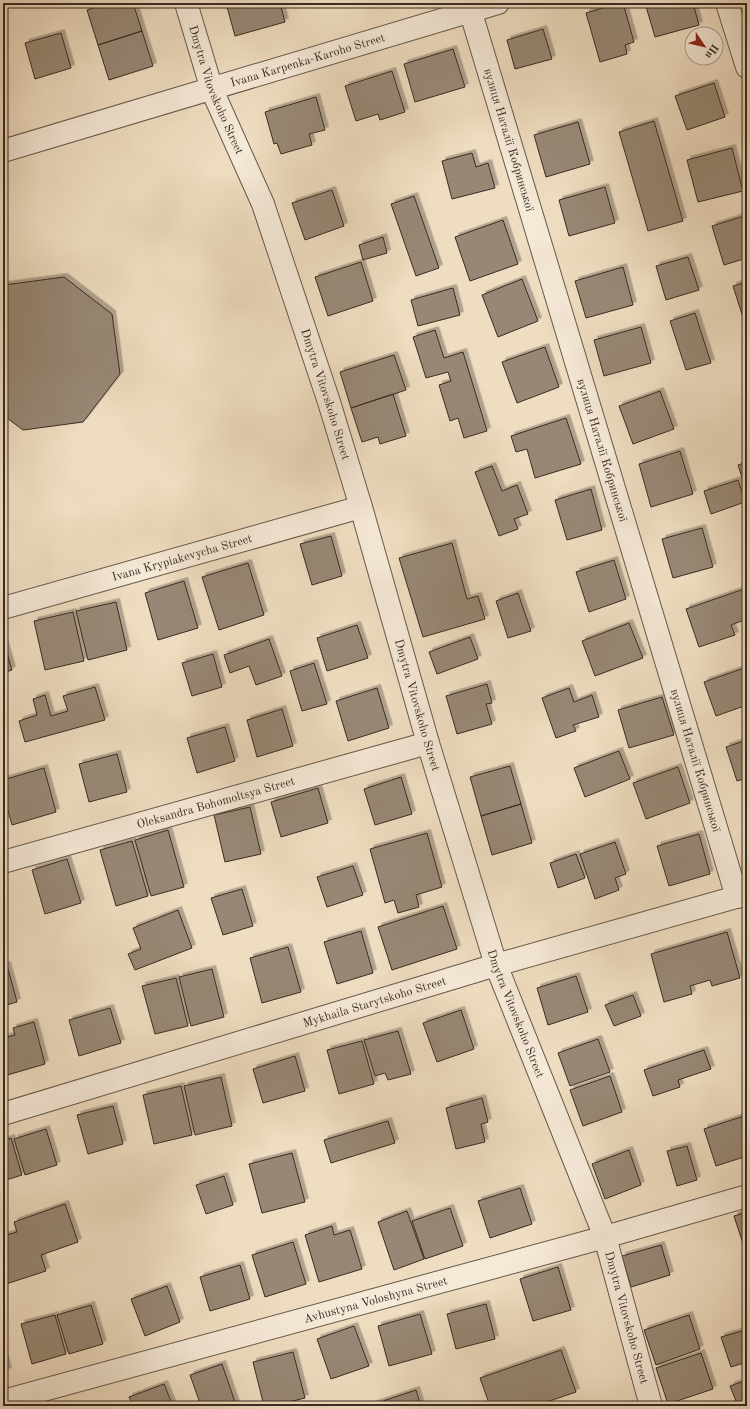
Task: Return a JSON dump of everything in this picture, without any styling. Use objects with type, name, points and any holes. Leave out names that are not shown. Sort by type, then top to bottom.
[{"type":"street","name":"Dmytra Vitovskoho Street","points":[[186,3],[212,90],[263,204],[329,402],[361,507],[428,742],[496,965],[605,1237],[651,1406]]},
{"type":"street","name":"Ivana Karpenka-Karoho Street","points":[[3,151],[212,90],[469,7],[498,3]]},
{"type":"street","points":[[727,3],[747,67]]},
{"type":"street","name":"вулиця Наталії Кобринської","points":[[469,7],[742,895]]},
{"type":"street","name":"Ivana Krypiakevycha Street","points":[[3,608],[361,507]]},
{"type":"street","name":"Oleksandra Bohomoltsya Street","points":[[3,862],[428,742]]},
{"type":"street","name":"Mykhaila Starytskoho Street","points":[[3,1114],[496,965],[742,895]]},
{"type":"street","name":"Avhustyna Voloshyna Street","points":[[3,1401],[605,1237],[747,1196]]},
{"type":"building","points":[[110,3],[133,3],[142,31],[98,45],[87,10]]},
{"type":"building","points":[[226,3],[280,3],[285,22],[235,36]]},
{"type":"building","points":[[623,3],[634,42],[625,45],[627,54],[600,62],[586,13]]},
{"type":"building","points":[[645,3],[693,3],[699,25],[684,26],[684,29],[655,37]]},
{"type":"building","points":[[543,29],[552,59],[515,69],[507,40]]},
{"type":"building","points":[[142,31],[153,66],[109,80],[98,45]]},
{"type":"building","points":[[61,33],[71,68],[35,79],[25,43]]},
{"type":"building","points":[[453,49],[465,87],[415,102],[404,64]]},
{"type":"building","points":[[392,71],[405,112],[380,120],[378,114],[356,121],[345,86]]},
{"type":"building","points":[[714,83],[725,117],[687,130],[675,96]]},
{"type":"building","points":[[316,97],[325,130],[309,134],[312,145],[281,154],[277,143],[274,144],[265,112]]},
{"type":"building","points":[[654,121],[683,221],[648,231],[619,132]]},
{"type":"building","points":[[578,122],[590,164],[546,177],[534,135]]},
{"type":"building","points":[[732,148],[743,191],[698,202],[687,160]]},
{"type":"building","points":[[472,153],[476,167],[488,163],[495,188],[452,199],[442,161]]},
{"type":"building","points":[[605,187],[615,223],[569,236],[559,200]]},
{"type":"building","points":[[332,190],[344,226],[305,240],[292,203]]},
{"type":"building","points":[[414,196],[439,268],[416,276],[391,204]]},
{"type":"building","points":[[747,215],[747,258],[724,265],[712,226]]},
{"type":"building","points":[[503,220],[518,264],[470,281],[455,237]]},
{"type":"building","points":[[383,237],[387,253],[363,260],[359,245]]},
{"type":"building","points":[[688,257],[699,290],[666,300],[656,266]]},
{"type":"building","points":[[361,262],[373,301],[328,316],[315,277]]},
{"type":"building","points":[[623,267],[633,305],[586,318],[575,281]]},
{"type":"building","points":[[64,277],[112,314],[120,374],[83,422],[23,430],[3,415],[3,287],[4,285]]},
{"type":"building","points":[[522,279],[538,321],[498,337],[482,295]]},
{"type":"building","points":[[747,282],[747,327],[746,327],[733,286]]},
{"type":"building","points":[[453,288],[460,315],[418,326],[411,300]]},
{"type":"building","points":[[695,313],[711,363],[686,370],[670,321]]},
{"type":"building","points":[[641,327],[651,363],[604,376],[594,340]]},
{"type":"building","points":[[435,330],[444,358],[463,352],[487,431],[464,438],[458,418],[450,421],[439,385],[451,381],[448,372],[426,378],[413,337]]},
{"type":"building","points":[[545,347],[559,387],[517,403],[502,362]]},
{"type":"building","points":[[394,355],[406,390],[351,408],[340,372]]},
{"type":"building","points":[[660,391],[674,429],[633,444],[619,406]]},
{"type":"building","points":[[393,394],[406,436],[380,444],[378,437],[362,442],[351,408]]},
{"type":"building","points":[[566,418],[581,464],[535,478],[527,449],[516,452],[511,436]]},
{"type":"building","points":[[680,451],[693,494],[651,507],[639,464]]},
{"type":"building","points":[[747,462],[747,493],[738,465]]},
{"type":"building","points":[[492,466],[502,491],[517,485],[528,514],[514,519],[518,529],[499,536],[475,472]]},
{"type":"building","points":[[738,480],[745,502],[711,514],[704,491]]},
{"type":"building","points":[[591,489],[602,530],[567,540],[555,500]]},
{"type":"building","points":[[702,528],[713,567],[673,578],[662,539]]},
{"type":"building","points":[[331,536],[342,576],[312,585],[300,544]]},
{"type":"building","points":[[452,543],[467,599],[478,596],[485,619],[423,637],[399,558]]},
{"type":"building","points":[[614,560],[626,599],[589,612],[576,572]]},
{"type":"building","points":[[248,563],[264,615],[219,630],[202,577]]},
{"type":"building","points":[[184,581],[198,628],[158,640],[145,593]]},
{"type":"building","points":[[747,588],[747,619],[731,625],[735,635],[699,647],[686,609]]},
{"type":"building","points":[[518,593],[531,631],[508,638],[496,601]]},
{"type":"building","points":[[116,602],[127,650],[88,660],[76,611]]},
{"type":"building","points":[[73,612],[84,661],[45,670],[34,621]]},
{"type":"building","points":[[629,623],[643,658],[595,676],[582,641]]},
{"type":"building","points":[[357,625],[368,658],[327,671],[317,638]]},
{"type":"building","points":[[470,637],[478,659],[437,674],[429,652]]},
{"type":"building","points":[[3,639],[12,670],[3,673]]},
{"type":"building","points":[[269,639],[282,676],[256,685],[249,666],[230,673],[224,655]]},
{"type":"building","points":[[213,654],[222,687],[192,696],[182,663]]},
{"type":"building","points":[[314,663],[327,704],[302,711],[290,671]]},
{"type":"building","points":[[747,667],[747,705],[716,716],[704,682]]},
{"type":"building","points":[[487,684],[492,703],[486,704],[492,724],[457,734],[446,696]]},
{"type":"building","points":[[95,687],[105,720],[25,742],[19,721],[37,715],[33,699],[45,695],[51,716],[68,711],[63,696]]},
{"type":"building","points":[[377,688],[389,728],[348,741],[336,701]]},
{"type":"building","points":[[569,688],[574,702],[592,695],[599,717],[573,725],[576,731],[556,738],[542,698]]},
{"type":"building","points":[[662,697],[674,735],[629,748],[618,710]]},
{"type":"building","points":[[282,709],[293,746],[257,757],[247,720]]},
{"type":"building","points":[[225,727],[235,761],[197,773],[187,738]]},
{"type":"building","points":[[747,740],[747,778],[737,781],[726,747]]},
{"type":"building","points":[[619,751],[630,779],[585,797],[574,768]]},
{"type":"building","points":[[117,754],[127,792],[89,802],[79,764]]},
{"type":"building","points":[[510,766],[521,804],[481,816],[470,777]]},
{"type":"building","points":[[678,767],[690,803],[646,819],[633,783]]},
{"type":"building","points":[[44,768],[56,812],[12,825],[3,793],[3,780]]},
{"type":"building","points":[[401,777],[412,814],[375,825],[364,789]]},
{"type":"building","points":[[318,788],[328,823],[281,837],[271,802]]},
{"type":"building","points":[[521,804],[532,843],[492,855],[481,816]]},
{"type":"building","points":[[250,807],[261,854],[225,862],[214,815]]},
{"type":"building","points":[[168,830],[184,887],[151,896],[135,840]]},
{"type":"building","points":[[427,833],[442,887],[416,895],[419,907],[398,913],[394,900],[385,903],[370,849]]},
{"type":"building","points":[[699,834],[710,874],[669,886],[657,846]]},
{"type":"building","points":[[132,841],[148,896],[116,906],[100,850]]},
{"type":"building","points":[[615,842],[626,874],[615,878],[619,890],[595,899],[580,854]]},
{"type":"building","points":[[576,854],[585,878],[558,888],[550,863]]},
{"type":"building","points":[[67,859],[81,903],[45,914],[32,870]]},
{"type":"building","points":[[353,866],[363,895],[327,907],[317,877]]},
{"type":"building","points":[[242,889],[253,926],[223,935],[211,898]]},
{"type":"building","points":[[443,906],[457,949],[392,970],[378,927]]},
{"type":"building","points":[[178,910],[192,948],[135,970],[128,954],[141,949],[133,928]]},
{"type":"building","points":[[361,931],[373,973],[337,984],[324,942]]},
{"type":"building","points":[[727,932],[740,978],[712,986],[710,980],[690,986],[692,994],[664,1002],[651,954]]},
{"type":"building","points":[[288,947],[301,992],[262,1003],[250,958]]},
{"type":"building","points":[[7,965],[17,1002],[3,1006],[3,966]]},
{"type":"building","points":[[212,969],[224,1017],[191,1026],[179,977]]},
{"type":"building","points":[[576,976],[588,1012],[548,1025],[537,988]]},
{"type":"building","points":[[176,978],[188,1026],[155,1034],[142,986]]},
{"type":"building","points":[[633,995],[641,1016],[614,1026],[605,1005]]},
{"type":"building","points":[[110,1008],[121,1043],[79,1056],[69,1020]]},
{"type":"building","points":[[461,1010],[474,1049],[437,1062],[423,1023]]},
{"type":"building","points":[[34,1022],[45,1064],[4,1076],[3,1038],[15,1035],[13,1028]]},
{"type":"building","points":[[398,1031],[411,1074],[388,1080],[385,1073],[375,1076],[364,1040]]},
{"type":"building","points":[[598,1039],[610,1072],[570,1086],[558,1053]]},
{"type":"building","points":[[362,1041],[374,1084],[339,1094],[327,1050]]},
{"type":"building","points":[[704,1050],[711,1069],[678,1080],[680,1087],[653,1096],[644,1070]]},
{"type":"building","points":[[295,1056],[305,1091],[263,1103],[253,1069]]},
{"type":"building","points":[[610,1076],[622,1112],[583,1126],[570,1090]]},
{"type":"building","points":[[221,1077],[232,1126],[195,1135],[184,1086]]},
{"type":"building","points":[[181,1086],[192,1135],[154,1144],[143,1095]]},
{"type":"building","points":[[482,1098],[488,1122],[481,1124],[485,1142],[456,1149],[446,1108]]},
{"type":"building","points":[[113,1106],[123,1144],[88,1154],[77,1115]]},
{"type":"building","points":[[747,1115],[747,1156],[716,1166],[704,1129]]},
{"type":"building","points":[[388,1121],[395,1143],[331,1163],[324,1140]]},
{"type":"building","points":[[46,1129],[57,1165],[25,1175],[14,1139]]},
{"type":"building","points":[[11,1138],[22,1175],[3,1181],[3,1141]]},
{"type":"building","points":[[687,1146],[697,1180],[677,1186],[667,1151]]},
{"type":"building","points":[[629,1150],[641,1185],[605,1199],[592,1164]]},
{"type":"building","points":[[292,1153],[305,1202],[262,1213],[249,1164]]},
{"type":"building","points":[[224,1176],[233,1205],[206,1214],[196,1185]]},
{"type":"building","points":[[520,1188],[532,1224],[490,1238],[478,1201]]},
{"type":"building","points":[[65,1204],[78,1242],[41,1255],[46,1271],[3,1285],[3,1236],[17,1232],[14,1222]]},
{"type":"building","points":[[450,1208],[463,1246],[425,1259],[412,1221]]},
{"type":"building","points":[[407,1211],[424,1259],[394,1270],[378,1222]]},
{"type":"building","points":[[747,1212],[747,1256],[734,1216]]},
{"type":"building","points":[[332,1226],[334,1235],[350,1230],[362,1269],[319,1282],[305,1235]]},
{"type":"building","points":[[293,1242],[306,1284],[265,1297],[252,1255]]},
{"type":"building","points":[[661,1245],[670,1275],[631,1287],[622,1256]]},
{"type":"building","points":[[240,1265],[250,1299],[210,1311],[200,1277]]},
{"type":"building","points":[[558,1267],[571,1310],[533,1321],[520,1279]]},
{"type":"building","points":[[167,1286],[180,1322],[145,1336],[131,1299]]},
{"type":"building","points":[[486,1304],[495,1339],[456,1349],[447,1314]]},
{"type":"building","points":[[91,1305],[103,1344],[69,1354],[57,1315]]},
{"type":"building","points":[[420,1314],[432,1354],[389,1366],[378,1326]]},
{"type":"building","points":[[55,1315],[66,1354],[32,1364],[21,1324]]},
{"type":"building","points":[[689,1315],[700,1349],[656,1365],[644,1330]]},
{"type":"building","points":[[354,1326],[369,1366],[331,1379],[317,1339]]},
{"type":"building","points":[[745,1330],[747,1336],[747,1362],[731,1367],[721,1337]]},
{"type":"building","points":[[561,1350],[576,1392],[535,1406],[490,1406],[480,1378]]},
{"type":"building","points":[[293,1352],[305,1398],[273,1406],[264,1406],[253,1362]]},
{"type":"building","points":[[3,1353],[8,1371],[3,1372]]},
{"type":"building","points":[[701,1353],[713,1389],[668,1404],[656,1368]]},
{"type":"building","points":[[222,1364],[236,1405],[201,1406],[190,1375]]},
{"type":"building","points":[[747,1380],[747,1406],[738,1406],[730,1386]]},
{"type":"building","points":[[164,1384],[173,1406],[133,1406],[129,1397]]},
{"type":"building","points":[[416,1390],[421,1406],[368,1406]]}]
